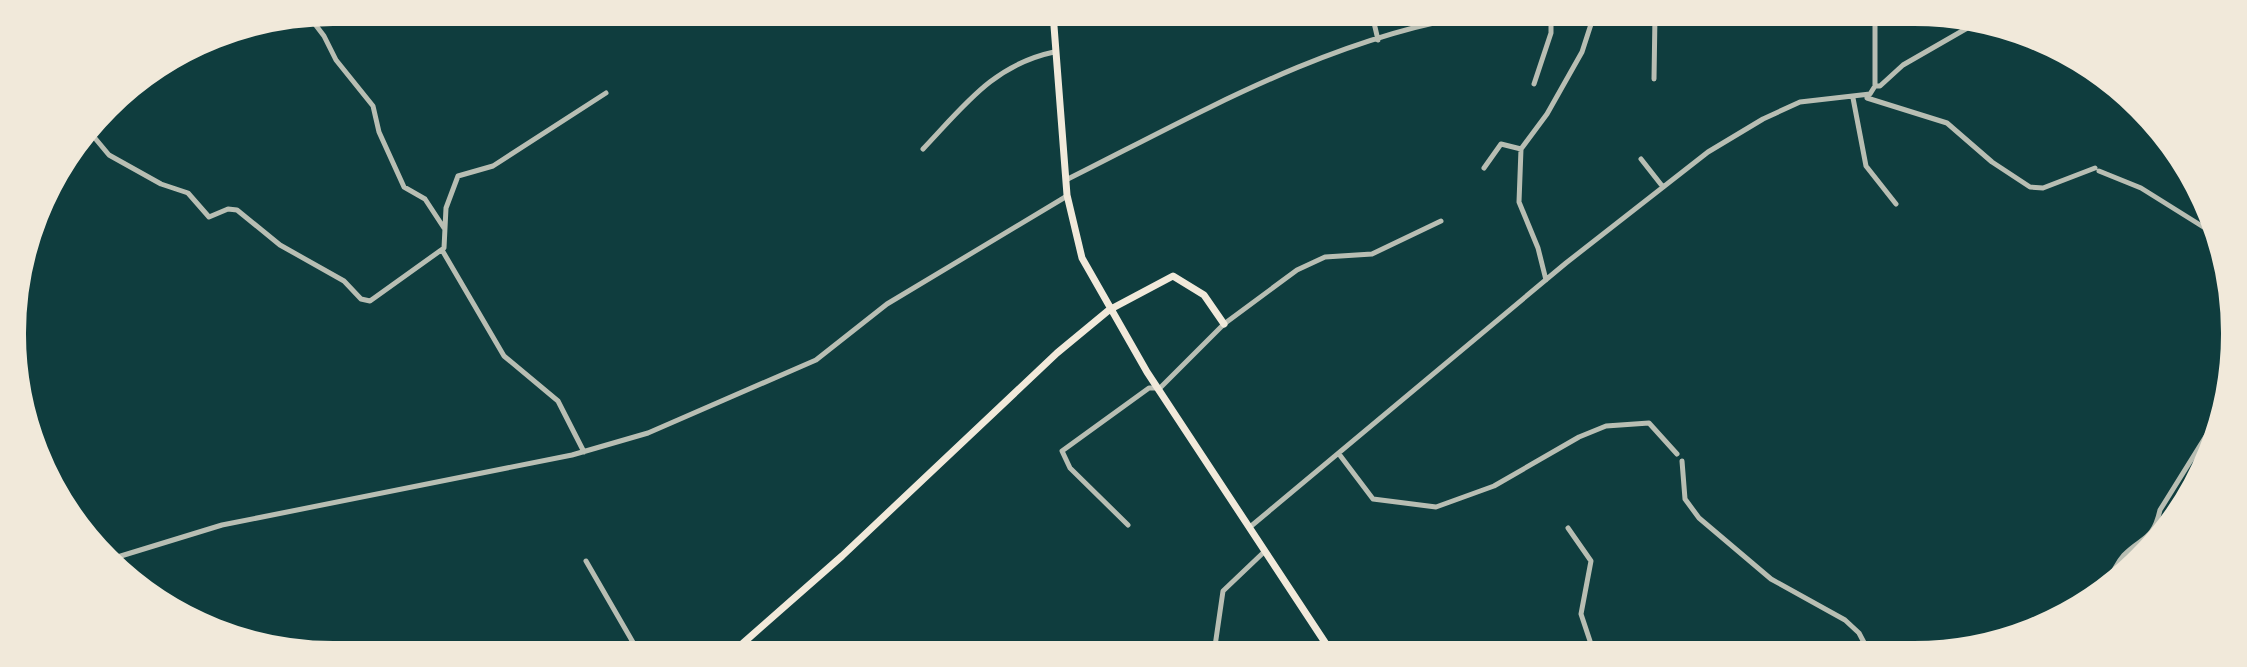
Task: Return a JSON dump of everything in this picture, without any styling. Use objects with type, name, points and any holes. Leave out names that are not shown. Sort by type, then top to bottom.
[{"type":"main road","points":[[1053,24],[1067,195],[1082,258],[1109,310],[1157,388],[1325,643]]},
{"type":"main road","points":[[743,643],[842,556],[1038,370],[1109,310],[1173,276],[1204,295],[1224,324]]},
{"type":"street","points":[[1374,24],[1378,40]]},
{"type":"street","points":[[1066,180],[1290,69],[1378,40],[1441,24]]},
{"type":"street","points":[[1534,84],[1551,33],[1551,24]]},
{"type":"street","points":[[1546,280],[1538,248],[1519,202],[1521,149],[1547,114],[1582,52],[1591,24]]},
{"type":"street","points":[[1654,79],[1655,24]]},
{"type":"street","points":[[1866,97],[1875,86],[1875,24]]},
{"type":"street","points":[[316,25],[336,60],[373,106],[379,132],[404,187],[425,199],[444,228]]},
{"type":"street","points":[[1875,86],[1880,86],[1903,65],[1966,29]]},
{"type":"street","points":[[923,149],[1000,72],[1024,59],[1054,52]]},
{"type":"street","points":[[584,452],[558,401],[504,356],[442,250],[446,208],[458,176],[493,166],[606,93]]},
{"type":"street","points":[[1250,527],[1546,280],[1708,152],[1763,119],[1815,99],[1866,97],[1947,123],[1992,162],[2030,187],[2043,188],[2097,170],[2141,188],[2204,228]]},
{"type":"street","points":[[1853,98],[1866,166],[1896,204]]},
{"type":"street","points":[[94,137],[109,155],[161,184],[188,193],[209,217],[228,209],[237,210],[280,245],[344,281],[366,301],[374,300],[442,250]]},
{"type":"street","points":[[1484,168],[1501,144],[1521,149]]},
{"type":"street","points":[[1641,159],[1663,187]]},
{"type":"street","points":[[119,556],[222,525],[584,452],[648,433],[730,394],[809,364],[887,304],[1067,195]]},
{"type":"street","points":[[1128,525],[1070,468],[1062,451],[1149,388],[1157,388],[1224,324],[1315,260],[1372,254],[1441,221]]},
{"type":"street","points":[[1339,454],[1373,499],[1436,507],[1494,486],[1579,437],[1606,426],[1649,423],[1677,454]]},
{"type":"street","points":[[2156,525],[2160,510],[2205,438]]},
{"type":"street","points":[[1682,461],[1685,499],[1699,518],[1771,579],[1845,620],[1864,643]]},
{"type":"street","points":[[1568,528],[1591,561],[1581,614],[1589,643]]},
{"type":"street","points":[[2117,566],[2123,556],[2136,548]]},
{"type":"street","points":[[1215,643],[1223,591],[1265,551]]},
{"type":"street","points":[[586,561],[633,643]]}]
